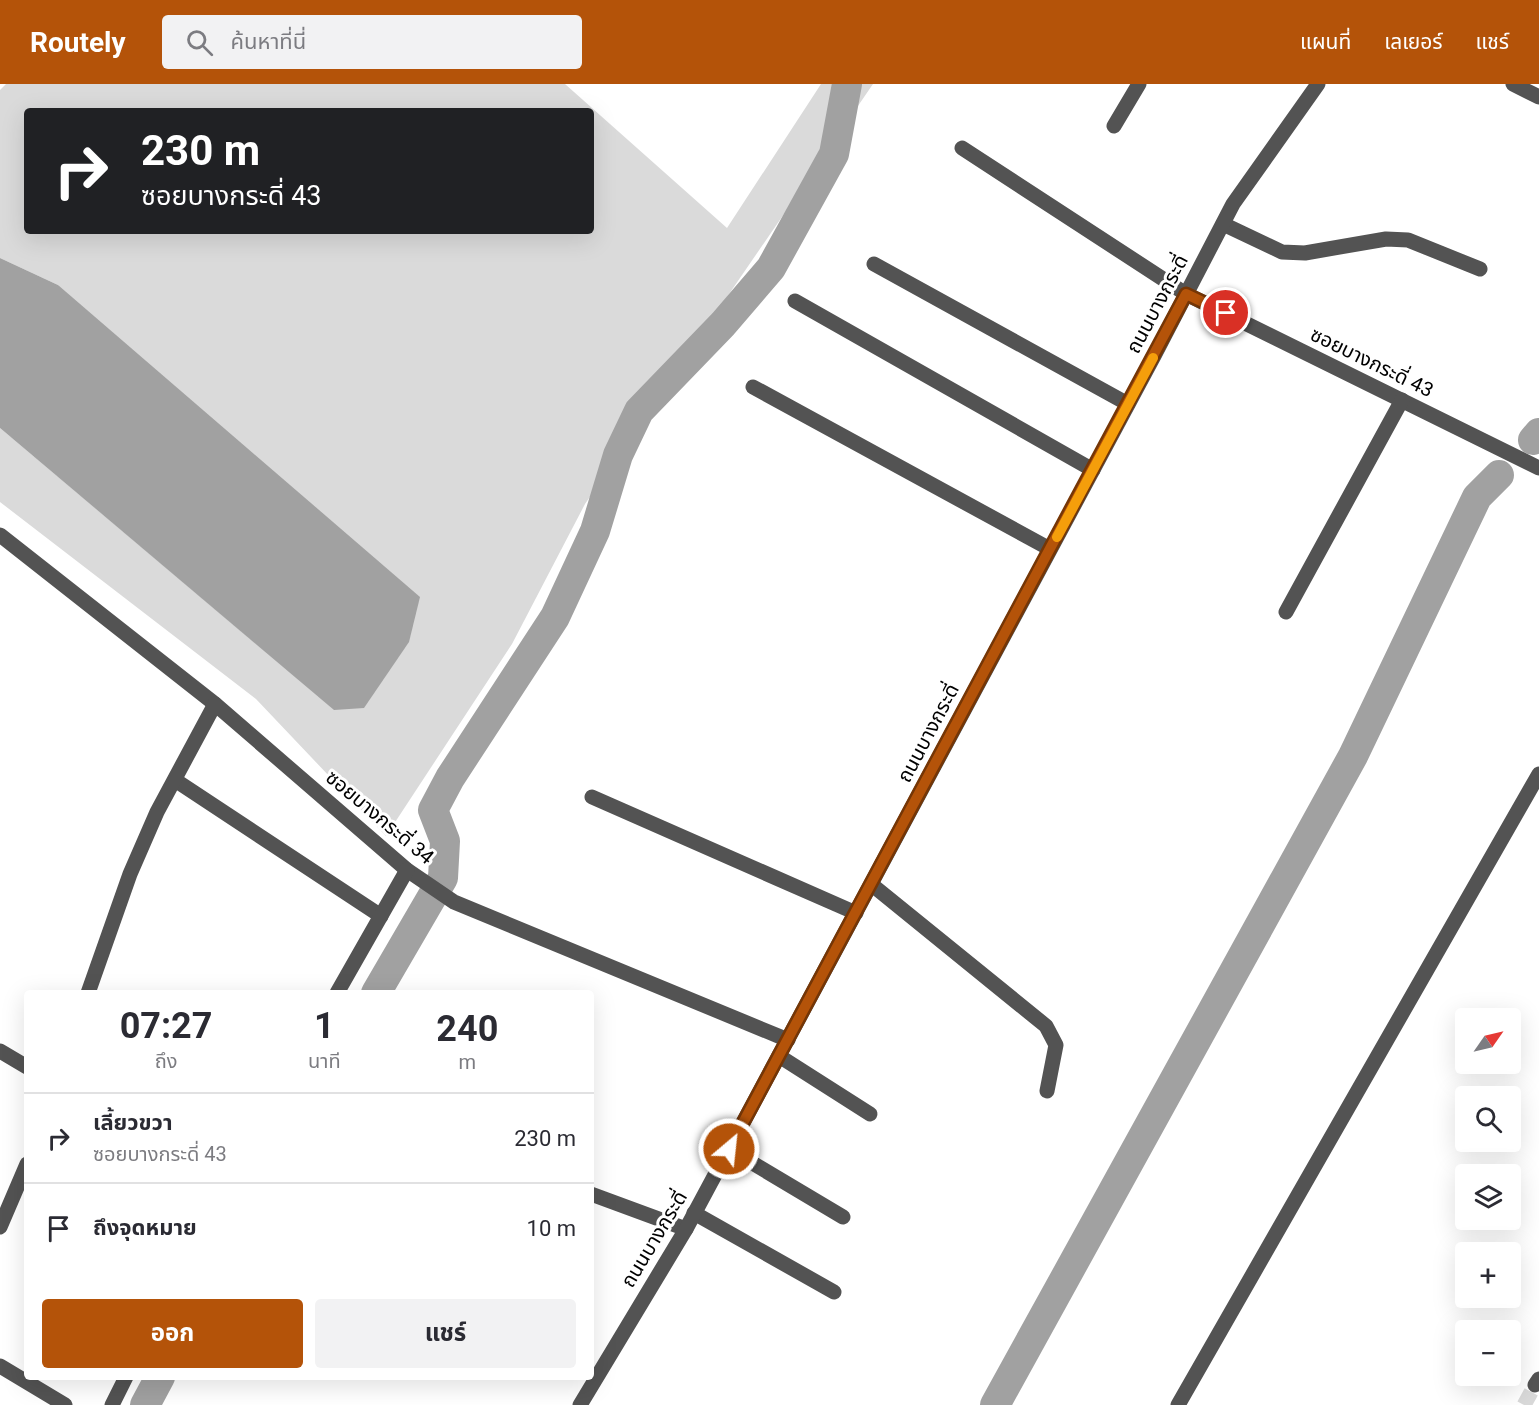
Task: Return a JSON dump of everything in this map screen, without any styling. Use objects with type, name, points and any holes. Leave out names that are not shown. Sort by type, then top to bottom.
[{"type":"street","points":[[1114,126],[1139,84]]},
{"type":"street","name":"ถนนบางกระดี่","points":[[594,1371],[686,1229],[1233,204],[1318,84]]},
{"type":"street","points":[[1513,84],[1539,97]]},
{"type":"street","name":"ซอยบางกระดี่ 43","points":[[962,148],[1186,294],[1539,468]]},
{"type":"street","points":[[1223,224],[1282,252],[1305,254],[1386,238],[1408,240],[1480,269]]},
{"type":"street","points":[[874,264],[1128,404]]},
{"type":"street","points":[[795,302],[1093,470]]},
{"type":"street","points":[[753,387],[1050,549]]},
{"type":"street","points":[[1286,612],[1402,400]]},
{"type":"street","name":"ซอยบางกระดี่ 34","points":[[0,535],[215,704],[407,870],[429,886],[454,902],[788,1040]]},
{"type":"street","points":[[89,990],[130,874],[157,812],[215,704]]},
{"type":"street","points":[[1178,1405],[1539,774]]},
{"type":"street","points":[[175,780],[381,916]]},
{"type":"street","points":[[592,797],[856,913]]},
{"type":"street","points":[[339,990],[407,870]]},
{"type":"street","points":[[871,884],[1046,1026],[1056,1045],[1047,1090]]},
{"type":"street","points":[[0,1051],[24,1065]]},
{"type":"street","points":[[779,1056],[870,1114]]},
{"type":"street","points":[[729,1149],[843,1217]]},
{"type":"street","points":[[0,1227],[24,1171]]},
{"type":"street","points":[[594,1195],[686,1229]]},
{"type":"street","points":[[694,1213],[834,1292]]},
{"type":"street","points":[[0,1366],[65,1405]]},
{"type":"street","points":[[112,1405],[124,1380]]},
{"type":"street","name":"ถนนบางกระดี่","points":[[580,1405],[589,1380]]},
{"type":"shaded area","points":[[6,84],[565,84],[592,108],[24,108],[24,234],[594,234],[594,110],[727,228],[821,84],[873,84],[585,504],[512,644],[386,836],[256,699],[0,502],[0,428],[260,647],[58,285],[0,258],[0,90]]},
{"type":"shaded area","points":[[0,258],[58,285],[420,597],[409,642],[364,708],[334,710],[0,428]]},
{"type":"waterway","points":[[378,990],[443,878],[445,841],[433,810],[450,778],[555,617],[595,531],[618,455],[639,411],[723,324],[771,268],[834,154],[847,84]]},
{"type":"waterway","points":[[1533,440],[1539,433]]},
{"type":"waterway","points":[[995,1405],[1353,756],[1477,497],[1499,475]]},
{"type":"waterway","points":[[145,1405],[158,1380]]},
{"type":"tunnel","points":[[1524,1405],[1535,1385]]},
{"type":"slow traffic","points":[[1057,537],[1153,358]]},
{"type":"route","points":[[729,1149],[1186,294],[1226,313]]}]
